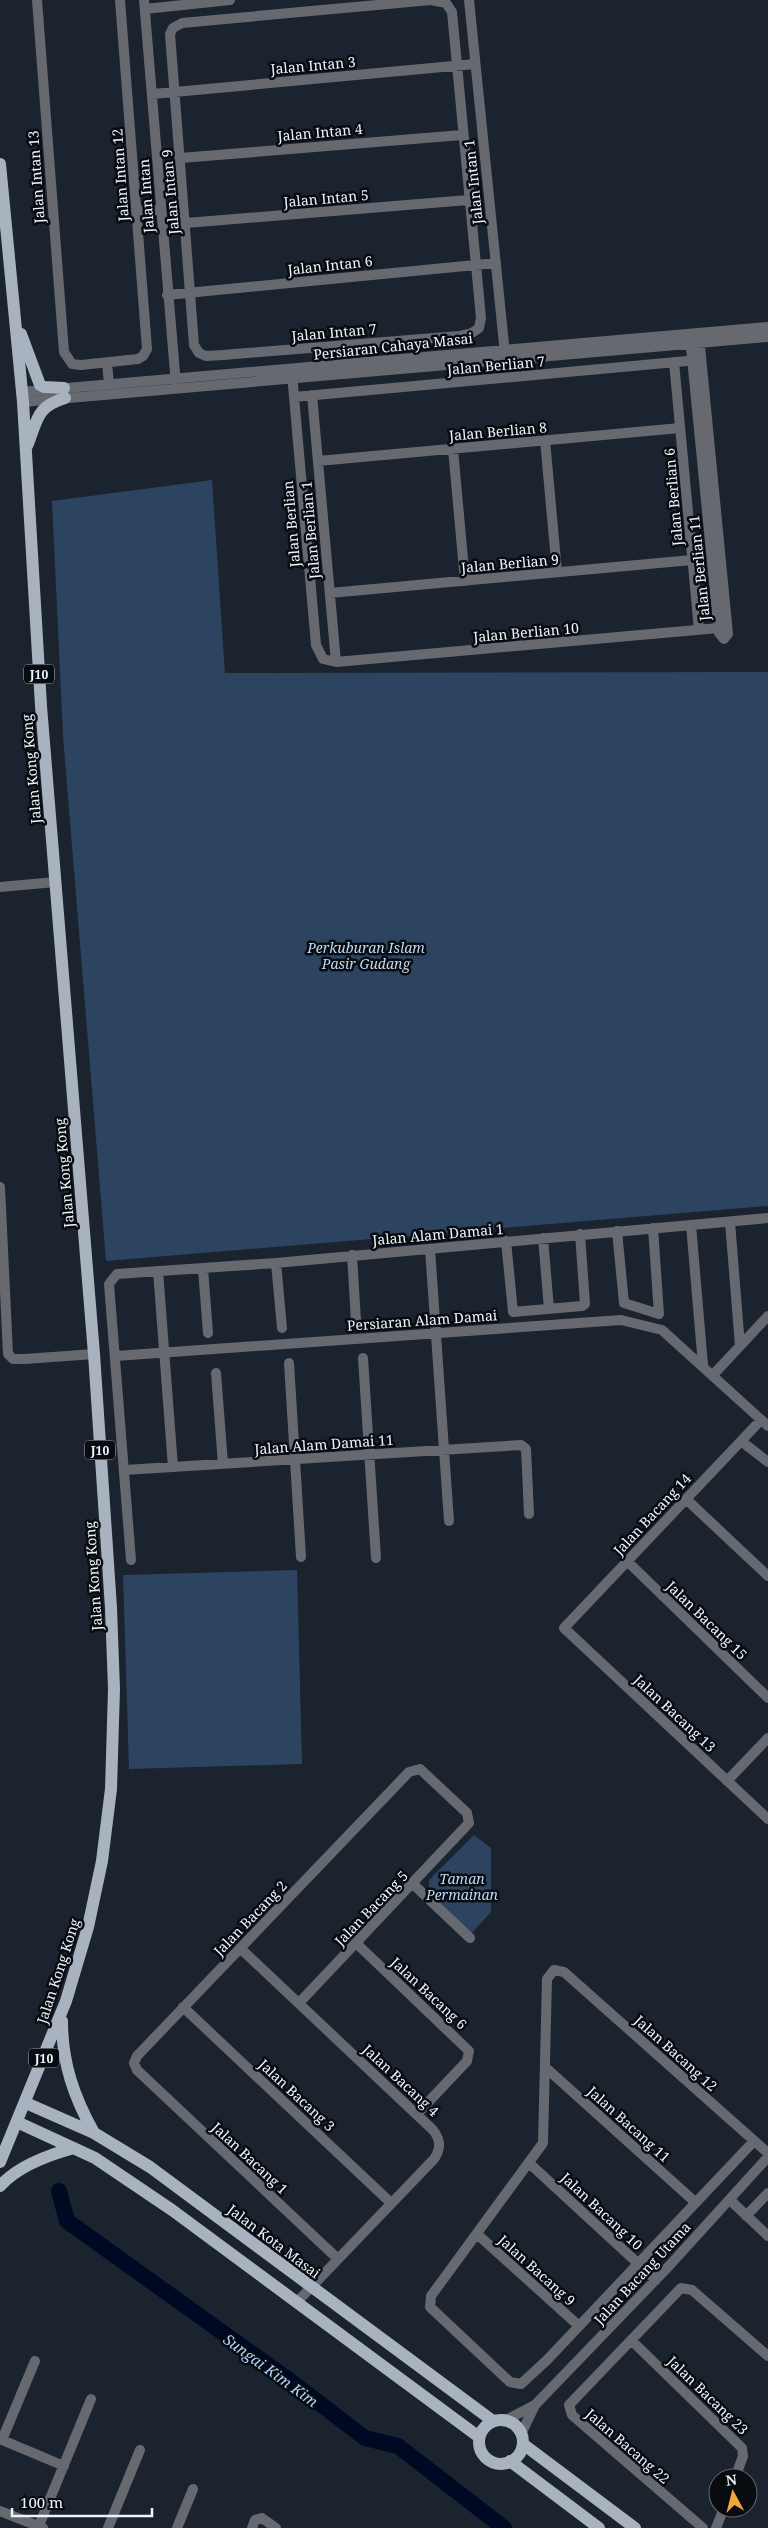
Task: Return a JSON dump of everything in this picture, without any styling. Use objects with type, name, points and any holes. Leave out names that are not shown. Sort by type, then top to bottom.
[{"type":"main road","name":"Jalan Kong Kong","points":[[0,164],[22,397],[41,706],[94,1354],[112,1617],[114,1688],[111,1789],[102,1860],[88,1927],[62,2014],[0,2162]]},
{"type":"main road","points":[[14,315],[38,381],[44,387],[64,393]]},
{"type":"main road","points":[[26,448],[42,408],[64,393]]},
{"type":"main road","points":[[62,2014],[62,2042],[68,2076],[94,2133]]},
{"type":"main road","name":"Jalan Kota Masai","points":[[26,2103],[94,2133],[150,2167],[493,2421]]},
{"type":"main road","points":[[17,2122],[95,2158],[172,2210],[479,2437]]},
{"type":"main road","points":[[0,2186],[14,2174],[35,2162],[55,2153],[74,2148]]},
{"type":"main road","points":[[522,2439],[520,2451],[510,2461],[496,2463],[484,2457],[480,2451],[479,2437],[486,2425],[493,2421],[506,2420],[512,2423],[522,2439],[635,2528]]},
{"type":"main road","points":[[510,2461],[599,2528]]},
{"type":"street","name":"Jalan Intan 13","points":[[37,0],[64,352],[72,364],[107,363]]},
{"type":"street","name":"Jalan Intan 12","points":[[107,363],[138,359],[143,356],[147,349],[120,0]]},
{"type":"street","points":[[145,4],[230,0]]},
{"type":"street","name":"Jalan Intan 1","points":[[173,28],[182,23],[431,0],[446,3],[452,12],[468,200],[481,318],[479,328],[472,333]]},
{"type":"street","name":"Jalan Intan 1","points":[[469,0],[505,360]]},
{"type":"street","name":"Jalan Intan","points":[[145,4],[160,210],[176,390]]},
{"type":"street","name":"Jalan Intan 9","points":[[173,28],[170,34],[192,292],[194,345],[198,353]]},
{"type":"street","name":"Jalan Intan 3","points":[[153,94],[475,64]]},
{"type":"street","name":"Jalan Intan 4","points":[[181,158],[462,134]]},
{"type":"street","name":"Jalan Intan 5","points":[[186,223],[468,200]]},
{"type":"street","points":[[136,211],[160,210]]},
{"type":"street","name":"Jalan Intan 6","points":[[167,295],[496,263]]},
{"type":"street","name":"Persiaran Cahaya Masai","points":[[64,393],[109,384],[175,379],[292,375],[505,360],[695,338],[768,327]]},
{"type":"street","name":"Jalan Intan 7","points":[[198,353],[206,356],[223,355],[472,333]]},
{"type":"street","name":"Persiaran Cahaya Masai","points":[[22,397],[64,393],[176,390],[504,349],[695,338],[768,337]]},
{"type":"street","name":"Jalan Berlian 11","points":[[695,338],[728,634],[726,638],[720,637],[719,628]]},
{"type":"street","name":"Jalan Berlian 7","points":[[294,397],[697,360]]},
{"type":"street","name":"Jalan Berlian 6","points":[[674,362],[699,630]]},
{"type":"street","points":[[107,363],[109,384]]},
{"type":"street","name":"Jalan Berlian","points":[[292,375],[316,645],[323,659],[336,662]]},
{"type":"street","name":"Jalan Berlian 1","points":[[312,395],[336,662]]},
{"type":"street","name":"Jalan Berlian 8","points":[[318,461],[680,428]]},
{"type":"street","points":[[545,440],[557,572]]},
{"type":"street","points":[[453,449],[464,580]]},
{"type":"street","name":"Jalan Berlian 9","points":[[330,593],[692,560]]},
{"type":"street","name":"Jalan Berlian 10","points":[[336,662],[719,628]]},
{"type":"street","points":[[0,887],[55,882]]},
{"type":"street","points":[[0,1187],[3,1323],[8,1354],[14,1359],[94,1354]]},
{"type":"street","name":"Jalan Alam Damai 1","points":[[116,1356],[109,1284],[117,1274],[276,1263],[768,1218]]},
{"type":"street","points":[[730,1222],[740,1346]]},
{"type":"street","points":[[691,1225],[703,1365]]},
{"type":"street","points":[[617,1231],[624,1303],[659,1314],[653,1228]]},
{"type":"street","points":[[506,1241],[513,1312],[582,1306],[585,1304],[580,1234]]},
{"type":"street","points":[[543,1238],[549,1309]]},
{"type":"street","points":[[430,1249],[449,1521]]},
{"type":"street","points":[[352,1255],[356,1321]]},
{"type":"street","points":[[276,1263],[282,1328]]},
{"type":"street","points":[[203,1269],[208,1333]]},
{"type":"street","points":[[158,1272],[173,1467]]},
{"type":"street","points":[[713,1375],[768,1316]]},
{"type":"street","name":"Persiaran Alam Damai","points":[[116,1356],[621,1320],[662,1330],[703,1365],[764,1423]]},
{"type":"street","points":[[116,1356],[131,1560]]},
{"type":"street","points":[[363,1358],[376,1558]]},
{"type":"street","points":[[289,1363],[301,1557]]},
{"type":"street","points":[[216,1373],[223,1464]]},
{"type":"street","name":"Jalan Bacang 14","points":[[564,1628],[741,1441],[764,1423]]},
{"type":"street","points":[[741,1441],[768,1462]]},
{"type":"street","name":"Jalan Alam Damai 11","points":[[125,1470],[445,1450],[524,1447],[526,1449],[529,1514]]},
{"type":"street","points":[[686,1499],[768,1576]]},
{"type":"street","name":"Jalan Bacang 15","points":[[627,1561],[768,1698]]},
{"type":"street","name":"Jalan Bacang 13","points":[[564,1628],[768,1819]]},
{"type":"street","points":[[727,1781],[768,1738]]},
{"type":"street","name":"Jalan Bacang 2","points":[[144,2077],[135,2067],[135,2060],[412,1769],[423,1771],[469,1816],[470,1823],[462,1832]]},
{"type":"street","name":"Jalan Bacang 5","points":[[299,2003],[462,1832]]},
{"type":"street","points":[[413,1884],[470,1938]]},
{"type":"street","name":"Jalan Bacang 6","points":[[356,1943],[467,2048],[469,2058],[416,2114]]},
{"type":"street","name":"Jalan Bacang 4","points":[[240,1948],[437,2135],[439,2148],[434,2159],[296,2303]]},
{"type":"street","name":"Jalan Bacang 12","points":[[545,2067],[548,1976],[557,1969],[566,1974],[768,2153]]},
{"type":"street","name":"Jalan Bacang 3","points":[[184,2007],[391,2204]]},
{"type":"street","points":[[545,2067],[543,2143],[429,2299],[430,2306],[438,2315],[508,2380],[517,2385],[524,2382],[579,2326],[754,2141]]},
{"type":"street","name":"Jalan Bacang 11","points":[[545,2067],[695,2202]]},
{"type":"street","name":"Jalan Bacang 1","points":[[144,2077],[338,2260]]},
{"type":"street","name":"Jalan Bacang Utama","points":[[506,2420],[535,2405],[656,2280],[768,2157]]},
{"type":"street","name":"Jalan Bacang 10","points":[[529,2163],[656,2280]]},
{"type":"street","points":[[746,2216],[768,2193]]},
{"type":"street","points":[[730,2200],[768,2236]]},
{"type":"street","name":"Jalan Bacang 9","points":[[477,2234],[579,2326]]},
{"type":"street","name":"Jalan Bacang 22","points":[[703,2528],[570,2412],[569,2405],[572,2399],[677,2292],[685,2287],[692,2290],[768,2356]]},
{"type":"street","name":"Jalan Bacang 23","points":[[631,2340],[742,2448],[743,2456],[739,2468]]},
{"type":"street","points":[[35,2361],[1,2440],[64,2466]]},
{"type":"street","points":[[0,2510],[40,2527],[91,2399]]},
{"type":"street","name":"Jalan Bacang Utama","points":[[522,2439],[535,2405]]},
{"type":"street","points":[[108,2528],[140,2450]]},
{"type":"street","points":[[176,2528],[193,2489]]},
{"type":"street","points":[[253,2526],[255,2520],[262,2518],[276,2528]]},
{"type":"green space","name":"Perkuburan Islam Pasir Gudang","points":[[212,480],[225,673],[768,672],[768,1206],[106,1261],[63,736],[52,501]]},
{"type":"green space","points":[[297,1570],[302,1764],[129,1769],[123,1575]]},
{"type":"green space","name":"Taman Permainan","points":[[474,1835],[491,1848],[491,1912],[471,1934],[429,1894],[429,1880]]},
{"type":"waterway","name":"Sungai Kim Kim","points":[[59,2191],[67,2221],[293,2383],[365,2438],[398,2446],[504,2528]]}]
